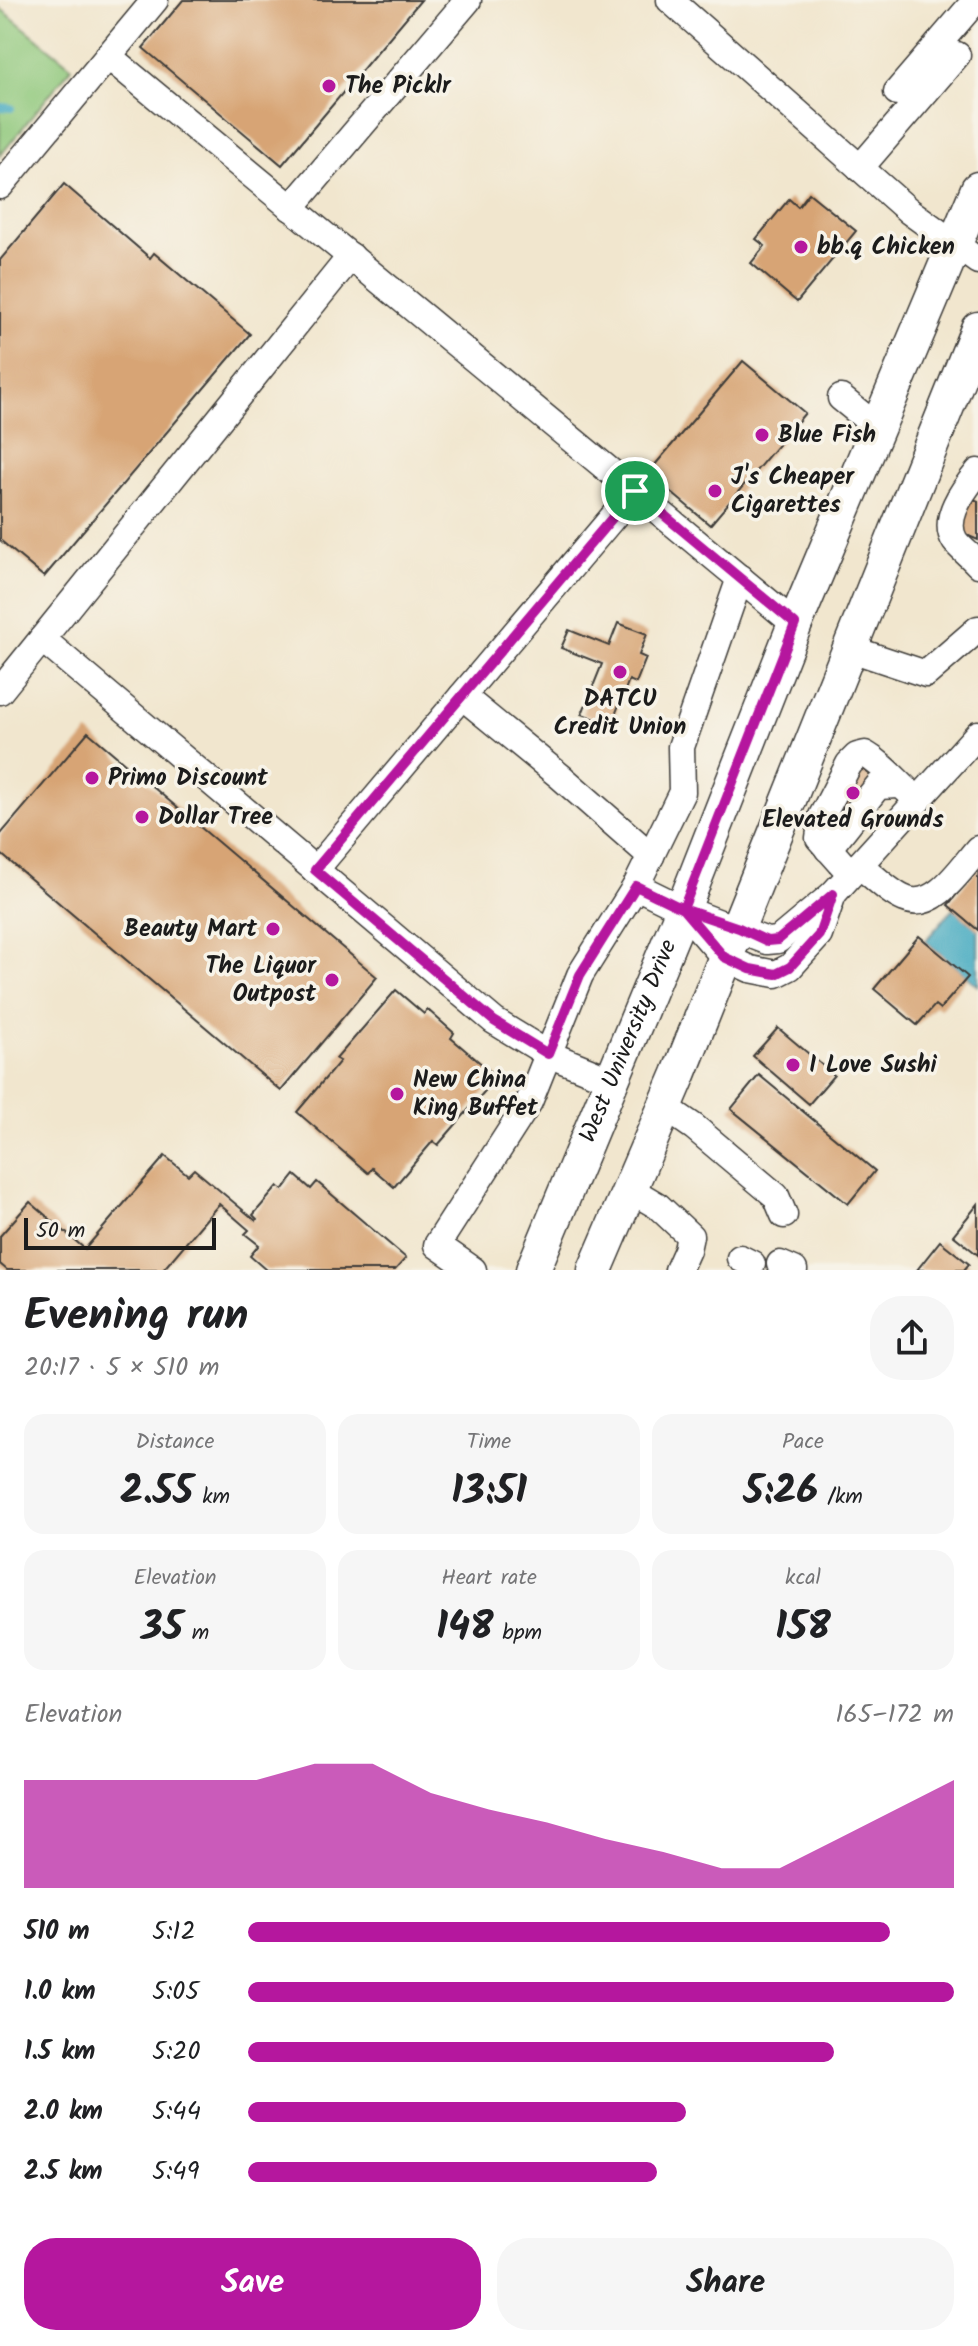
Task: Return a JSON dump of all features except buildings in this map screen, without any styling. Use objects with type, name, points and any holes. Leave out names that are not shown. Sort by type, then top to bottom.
[{"type":"main road","name":"West University Drive","points":[[533,1270],[683,909],[795,624],[878,428],[967,253],[978,189]]},
{"type":"main road","points":[[595,1270],[732,943],[978,329]]},
{"type":"street","points":[[0,186],[155,0]]},
{"type":"street","points":[[291,208],[468,0]]},
{"type":"street","points":[[670,0],[909,211],[967,253]]},
{"type":"street","points":[[897,92],[976,0]]},
{"type":"street","points":[[860,168],[957,55]]},
{"type":"street","points":[[108,56],[795,624]]},
{"type":"street","points":[[0,691],[351,256]]},
{"type":"street","points":[[841,398],[878,428]]},
{"type":"street","points":[[978,472],[963,490],[950,523],[954,539],[978,564]]},
{"type":"street","points":[[315,870],[635,491]]},
{"type":"street","points":[[473,1270],[437,1245],[529,1102],[580,975],[636,886],[682,792],[681,747],[740,578]]},
{"type":"street","points":[[851,649],[926,674],[978,629]]},
{"type":"street","points":[[42,639],[494,1021],[548,1054],[612,1080]]},
{"type":"street","points":[[462,696],[651,856]]},
{"type":"street","points":[[636,886],[683,909],[732,943],[750,969],[776,974],[790,967],[819,935],[848,878],[909,793],[978,734]]},
{"type":"street","points":[[909,793],[886,768],[865,754],[857,756],[849,764],[822,816],[819,838],[848,878],[908,901],[924,902],[940,892],[978,849]]},
{"type":"street","points":[[828,849],[878,786],[909,793]]},
{"type":"street","points":[[665,1107],[694,1127],[776,1196],[784,1215]]},
{"type":"street","points":[[631,1190],[658,1206],[690,1236],[678,1270]]},
{"type":"green space","points":[[0,8],[72,67],[0,156]]},
{"type":"water","points":[[953,909],[978,929],[978,986],[925,941]]},
{"type":"waterway","points":[[0,107],[11,108]]},
{"type":"place","name":"The Picklr","points":[[329,86]]},
{"type":"place","name":"bb.q Chicken","points":[[801,247]]},
{"type":"place","name":"Blue Fish","points":[[762,435]]},
{"type":"place","name":"J's Cheaper Cigarettes","points":[[715,491]]},
{"type":"place","name":"DATCU Credit Union","points":[[620,672]]},
{"type":"place","name":"Primo Discount","points":[[92,778]]},
{"type":"place","name":"Elevated Grounds","points":[[853,793]]},
{"type":"place","name":"Dollar Tree","points":[[142,817]]},
{"type":"place","name":"Beauty Mart","points":[[273,929]]},
{"type":"place","name":"The Liquor Outpost","points":[[332,980]]},
{"type":"place","name":"I Love Sushi","points":[[793,1065]]},
{"type":"place","name":"New China King Buffet","points":[[397,1094]]},
{"type":"route","points":[[635,491],[315,870],[494,1021],[548,1054],[580,975],[636,886],[683,909],[724,957],[750,969],[776,974],[790,967],[819,935],[833,894],[778,940],[767,941],[683,909],[795,624],[635,491]]}]
